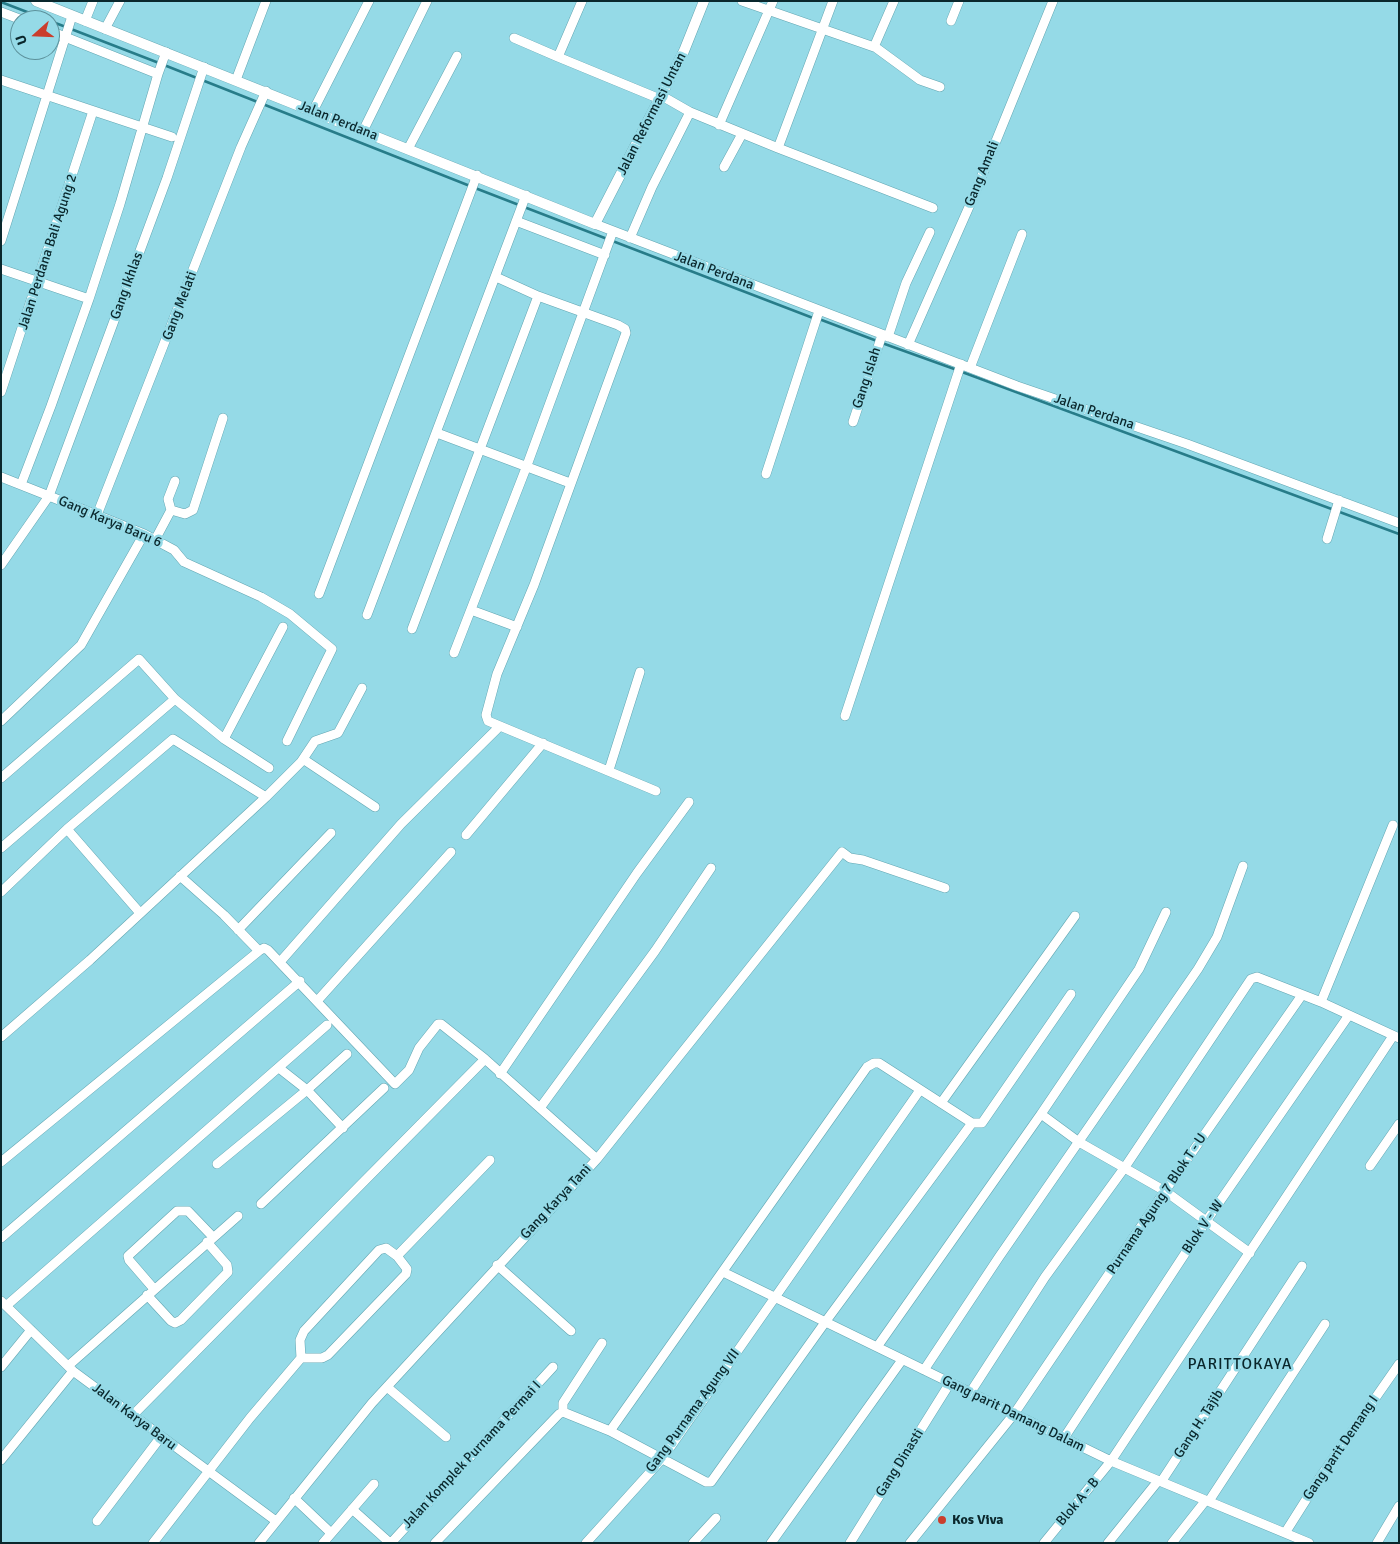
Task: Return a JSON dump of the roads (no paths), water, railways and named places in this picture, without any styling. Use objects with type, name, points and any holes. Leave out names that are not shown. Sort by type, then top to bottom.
[{"type":"street","name":"Jalan Perdana","points":[[36,1],[203,71],[236,80],[264,94],[364,131],[525,199],[595,224],[609,243],[630,238],[818,312],[908,345],[959,369],[970,368],[1336,507],[1399,523]]},
{"type":"street","points":[[85,21],[93,1]]},
{"type":"street","points":[[105,29],[120,1]]},
{"type":"street","points":[[236,80],[266,1]]},
{"type":"street","points":[[314,111],[370,1]]},
{"type":"street","points":[[364,131],[427,1]]},
{"type":"street","points":[[558,56],[582,1]]},
{"type":"street","name":"Jalan Reformasi Untan","points":[[595,224],[684,50],[704,1]]},
{"type":"street","points":[[742,1],[875,47],[920,80],[940,87]]},
{"type":"street","points":[[719,125],[773,1]]},
{"type":"street","points":[[778,148],[833,1]]},
{"type":"street","points":[[875,47],[894,1]]},
{"type":"street","points":[[951,22],[959,1]]},
{"type":"street","name":"Gang Amali","points":[[908,345],[972,200],[1053,1]]},
{"type":"street","points":[[1,241],[72,17]]},
{"type":"street","points":[[60,34],[159,73]]},
{"type":"street","points":[[514,38],[661,97],[719,125],[933,208]]},
{"type":"street","points":[[22,482],[89,299],[165,55]]},
{"type":"street","points":[[408,149],[457,56]]},
{"type":"street","name":"Gang Ikhlas","points":[[49,496],[168,178],[203,71]]},
{"type":"street","points":[[2,84],[48,96],[172,137]]},
{"type":"street","name":"Gang Melati","points":[[97,515],[241,147],[264,94]]},
{"type":"street","name":"Jalan Perdana Bali Agung 2","points":[[1,392],[93,111]]},
{"type":"street","points":[[630,238],[652,187],[690,112]]},
{"type":"street","points":[[724,167],[742,134]]},
{"type":"street","points":[[319,594],[476,178]]},
{"type":"street","points":[[367,615],[438,433],[525,199]]},
{"type":"street","points":[[454,653],[526,468],[609,243],[516,219]]},
{"type":"street","name":"Gang Islah","points":[[853,422],[906,283],[930,232]]},
{"type":"street","points":[[970,368],[1022,234]]},
{"type":"street","points":[[1,269],[89,299]]},
{"type":"street","points":[[496,277],[538,296],[618,324],[626,333],[534,585],[497,674],[486,715],[488,721],[499,727],[543,743],[656,791]]},
{"type":"street","points":[[412,629],[538,296]]},
{"type":"street","points":[[766,474],[818,312]]},
{"type":"street","points":[[845,716],[959,369]]},
{"type":"street","points":[[171,510],[186,514],[193,510],[223,418]]},
{"type":"street","points":[[438,433],[526,468],[570,483]]},
{"type":"street","points":[[1,477],[49,496]]},
{"type":"street","points":[[155,540],[171,510],[168,499],[175,481]]},
{"type":"street","name":"Gang Karya Baru 6","points":[[1,565],[49,496],[144,534],[174,550],[184,562],[261,597],[290,614],[332,649],[287,741]]},
{"type":"street","points":[[1327,539],[1336,507]]},
{"type":"street","points":[[1,721],[81,645],[144,534]]},
{"type":"street","points":[[471,610],[517,627]]},
{"type":"street","points":[[224,739],[284,627]]},
{"type":"street","points":[[1,778],[137,660],[142,660],[175,699],[224,739],[269,768]]},
{"type":"street","points":[[608,770],[640,672]]},
{"type":"street","points":[[1,1037],[266,797],[303,759],[315,741],[338,733],[362,688]]},
{"type":"street","points":[[1,848],[175,699]]},
{"type":"street","points":[[280,962],[402,824],[499,727]]},
{"type":"street","points":[[1,892],[67,829],[173,739],[266,797]]},
{"type":"street","points":[[466,835],[543,743]]},
{"type":"street","points":[[303,759],[375,807]]},
{"type":"street","points":[[500,1074],[637,873],[689,802]]},
{"type":"street","points":[[1322,1002],[1393,825]]},
{"type":"street","points":[[67,829],[140,913]]},
{"type":"street","points":[[238,930],[331,833]]},
{"type":"street","points":[[318,1000],[451,852]]},
{"type":"street","name":"Gang Karya Tani","points":[[259,1543],[386,1387],[597,1158],[842,852],[850,858],[863,860],[945,888]]},
{"type":"street","points":[[924,1370],[1160,1026],[1217,937],[1243,866]]},
{"type":"street","points":[[540,1108],[655,951],[711,868]]},
{"type":"street","points":[[180,876],[259,951]]},
{"type":"street","points":[[877,1347],[1041,1114],[1139,969],[1166,912]]},
{"type":"street","points":[[941,1103],[1076,916]]},
{"type":"street","points":[[1,1162],[264,948],[300,981],[395,1084],[409,1070],[419,1048],[439,1024],[454,1033],[485,1059],[597,1158]]},
{"type":"street","points":[[970,1393],[1045,1277],[1126,1167],[1251,979],[1257,977],[1322,1002],[1347,1017],[1396,1037]]},
{"type":"street","points":[[1,1238],[300,981]]},
{"type":"street","points":[[610,1431],[867,1067],[874,1063],[879,1063],[972,1123],[982,1123],[1071,994]]},
{"type":"street","name":"Purnama Agung 7 Blok T - U","points":[[910,1543],[1014,1414],[1165,1191],[1302,995]]},
{"type":"street","name":"Blok V - W","points":[[1064,1438],[1207,1220],[1347,1017]]},
{"type":"street","points":[[4,1303],[327,1025]]},
{"type":"street","name":"Blok A - B","points":[[1044,1543],[1111,1461],[1396,1037]]},
{"type":"street","points":[[217,1164],[307,1090],[347,1054]]},
{"type":"street","points":[[132,1416],[485,1059]]},
{"type":"street","points":[[279,1068],[307,1090],[343,1128]]},
{"type":"street","points":[[261,1204],[384,1088]]},
{"type":"street","name":"Gang Purnama Agung VII","points":[[586,1543],[662,1459],[920,1090]]},
{"type":"street","points":[[1041,1114],[1079,1142],[1126,1167],[1165,1191],[1207,1220],[1250,1254]]},
{"type":"street","points":[[563,1412],[610,1431],[706,1482],[712,1482],[826,1321],[972,1123]]},
{"type":"street","points":[[1370,1166],[1399,1124]]},
{"type":"street","points":[[397,1256],[490,1160]]},
{"type":"street","points":[[188,1211],[227,1265],[228,1272],[181,1320],[175,1323],[171,1321],[151,1292],[128,1256],[177,1212],[188,1211]]},
{"type":"street","points":[[1,1460],[71,1369],[151,1292],[238,1216]]},
{"type":"street","points":[[154,1543],[250,1418],[300,1358],[301,1335],[379,1250],[386,1248],[397,1256],[408,1269],[406,1274],[328,1355],[322,1358],[300,1358]]},
{"type":"street","points":[[497,1265],[571,1331]]},
{"type":"street","name":"Gang H. Tajib","points":[[1108,1543],[1160,1481],[1302,1266]]},
{"type":"street","name":"Gang parit Damang Dalam","points":[[723,1272],[1111,1461],[1309,1543]]},
{"type":"street","name":"Jalan Karya Baru","points":[[4,1303],[71,1369],[160,1438],[276,1522]]},
{"type":"street","points":[[1172,1543],[1207,1501],[1325,1324]]},
{"type":"street","points":[[1,1367],[31,1330]]},
{"type":"street","points":[[435,1543],[563,1412],[563,1403],[602,1343]]},
{"type":"street","points":[[771,1543],[902,1360]]},
{"type":"street","name":"Gang parit Demang I","points":[[1284,1533],[1322,1473],[1399,1364]]},
{"type":"street","name":"Jalan Komplek Purnama Permai I","points":[[390,1543],[553,1367]]},
{"type":"street","name":"Gang Dinasti","points":[[850,1543],[950,1383]]},
{"type":"street","points":[[386,1387],[446,1437]]},
{"type":"street","points":[[97,1521],[160,1438]]},
{"type":"street","points":[[323,1543],[374,1484]]},
{"type":"street","points":[[294,1498],[331,1533]]},
{"type":"street","points":[[1376,1543],[1399,1506]]},
{"type":"street","points":[[352,1509],[390,1543]]},
{"type":"street","points":[[693,1543],[716,1518]]},
{"type":"waterway","points":[[1,2],[22,10]]},
{"type":"waterway","points":[[60,25],[66,27]]},
{"type":"waterway","points":[[71,29],[159,63]]},
{"type":"waterway","points":[[164,65],[470,186]]},
{"type":"waterway","points":[[475,188],[519,205]]},
{"type":"waterway","points":[[524,207],[813,318]]},
{"type":"waterway","points":[[819,319],[877,341]]},
{"type":"waterway","points":[[882,343],[957,370]]},
{"type":"waterway","points":[[962,372],[1399,534]]},
{"type":"place","name":"Kos Viva","points":[[942,1520]]},
{"type":"district","name":"PARITTOKAYA","points":[[1240,1365]]}]
